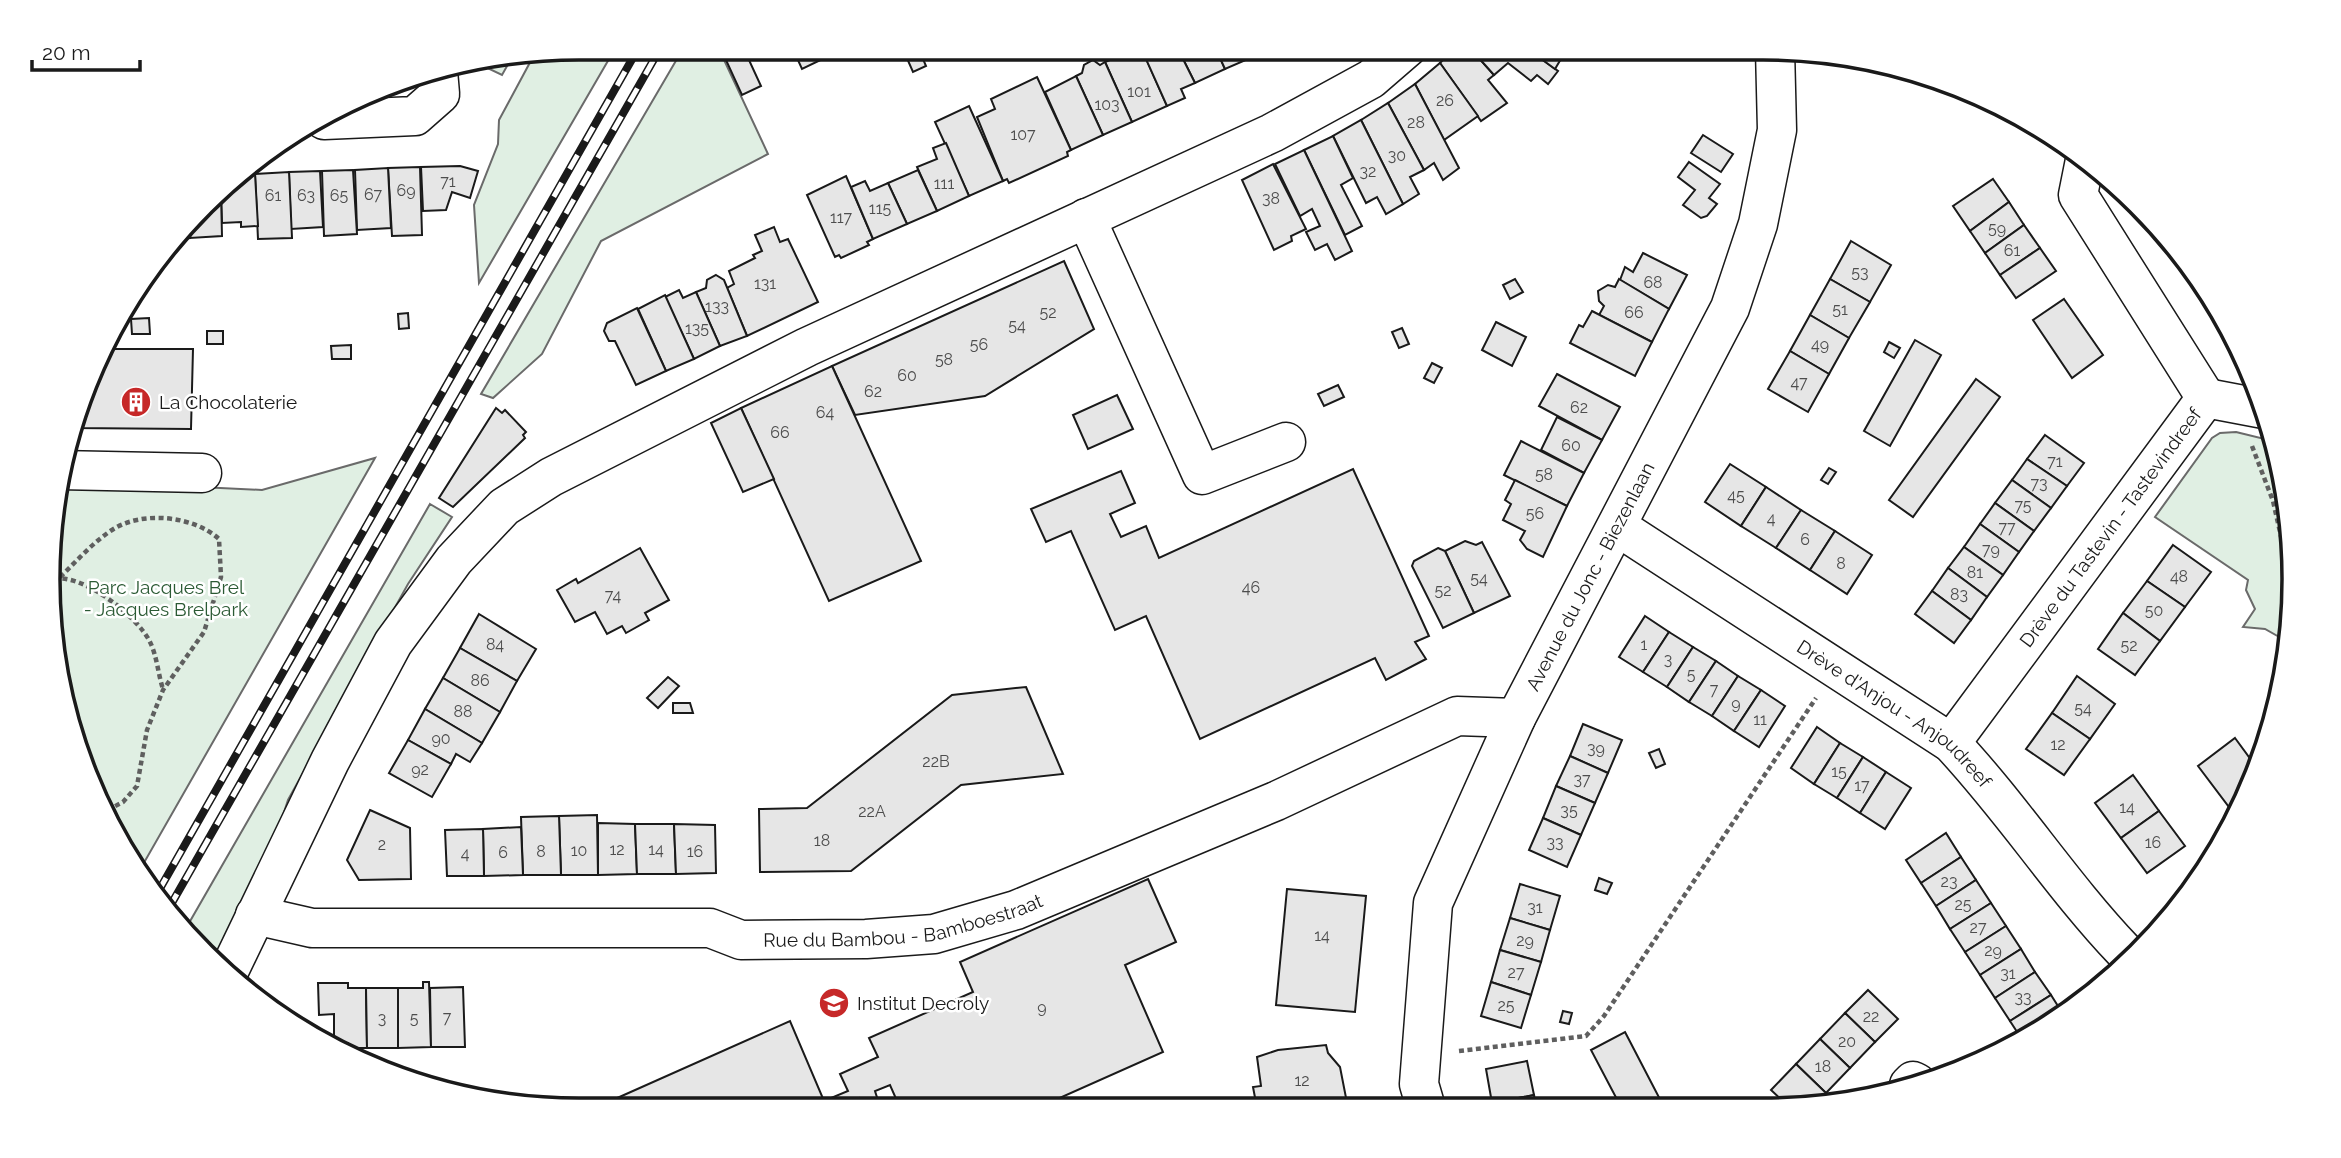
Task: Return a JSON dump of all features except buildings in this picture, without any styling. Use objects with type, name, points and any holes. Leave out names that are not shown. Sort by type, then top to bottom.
[{"type":"street","points":[[231,965],[330,761],[393,643],[454,560],[504,507],[551,477],[807,347],[1272,133],[1371,79],[1393,60]]},
{"type":"street","name":"Avenue du Jonc - Biezenlaan","points":[[1422,1096],[1433,903],[1516,718],[1730,308],[1758,224],[1777,130],[1775,60]]},
{"type":"street","points":[[337,119],[415,116],[440,94],[439,79]]},
{"type":"street","name":"Drève du Tastevin - Tastevindreef","points":[[1951,743],[2234,403],[2078,195],[2083,171]]},
{"type":"street","points":[[1086,218],[1202,475],[1286,442]]},
{"type":"street","points":[[71,470],[202,473]]},
{"type":"street","name":"Drève d'Anjou - Anjoudreef","points":[[1618,527],[1951,743],[1988,783],[2097,922],[2124,951]]},
{"type":"street","name":"Rue du Bambou - Bamboestraat","points":[[255,915],[312,928],[710,928],[741,940],[866,939],[934,934],[1016,910],[1276,801],[1457,716],[1516,718]]},
{"type":"path","points":[[2234,403],[2273,500],[2278,522]]},
{"type":"path","points":[[60,575],[114,528],[129,522],[172,519],[205,526],[219,538],[220,577],[204,632],[163,690],[147,730],[137,786],[123,803],[113,808]]},
{"type":"path","points":[[60,579],[97,592],[130,615],[150,642],[163,690]]},
{"type":"path","points":[[1422,1096],[1459,1050],[1586,1036],[1604,1016],[1836,669]]},
{"type":"green space","points":[[608,60],[479,283],[474,205],[498,144],[499,120],[530,62]]},
{"type":"green space","points":[[676,60],[724,60],[768,154],[601,241],[542,354],[493,398],[481,394]]},
{"type":"green space","points":[[508,64],[502,75],[487,68]]},
{"type":"green space","points":[[2236,432],[2262,438],[2264,445],[2272,478],[2280,545],[2282,579],[2278,636],[2265,629],[2243,627],[2255,609],[2246,590],[2248,580],[2155,517],[2212,438],[2220,433]]},
{"type":"green space","name":"Parc Jacques Brel - Jacques Brelpark","points":[[375,458],[144,863],[99,778],[87,746],[69,680],[60,579],[69,481],[262,490]]},
{"type":"green space","points":[[430,504],[452,517],[408,584],[288,800],[268,862],[219,953],[189,923]]},
{"type":"railway","points":[[161,887],[632,60]]},
{"type":"railway","points":[[172,902],[654,60]]},
{"type":"place","name":"La Chocolaterie","points":[[136,402]]},
{"type":"place","name":"Institut Decroly","points":[[834,1003]]}]
